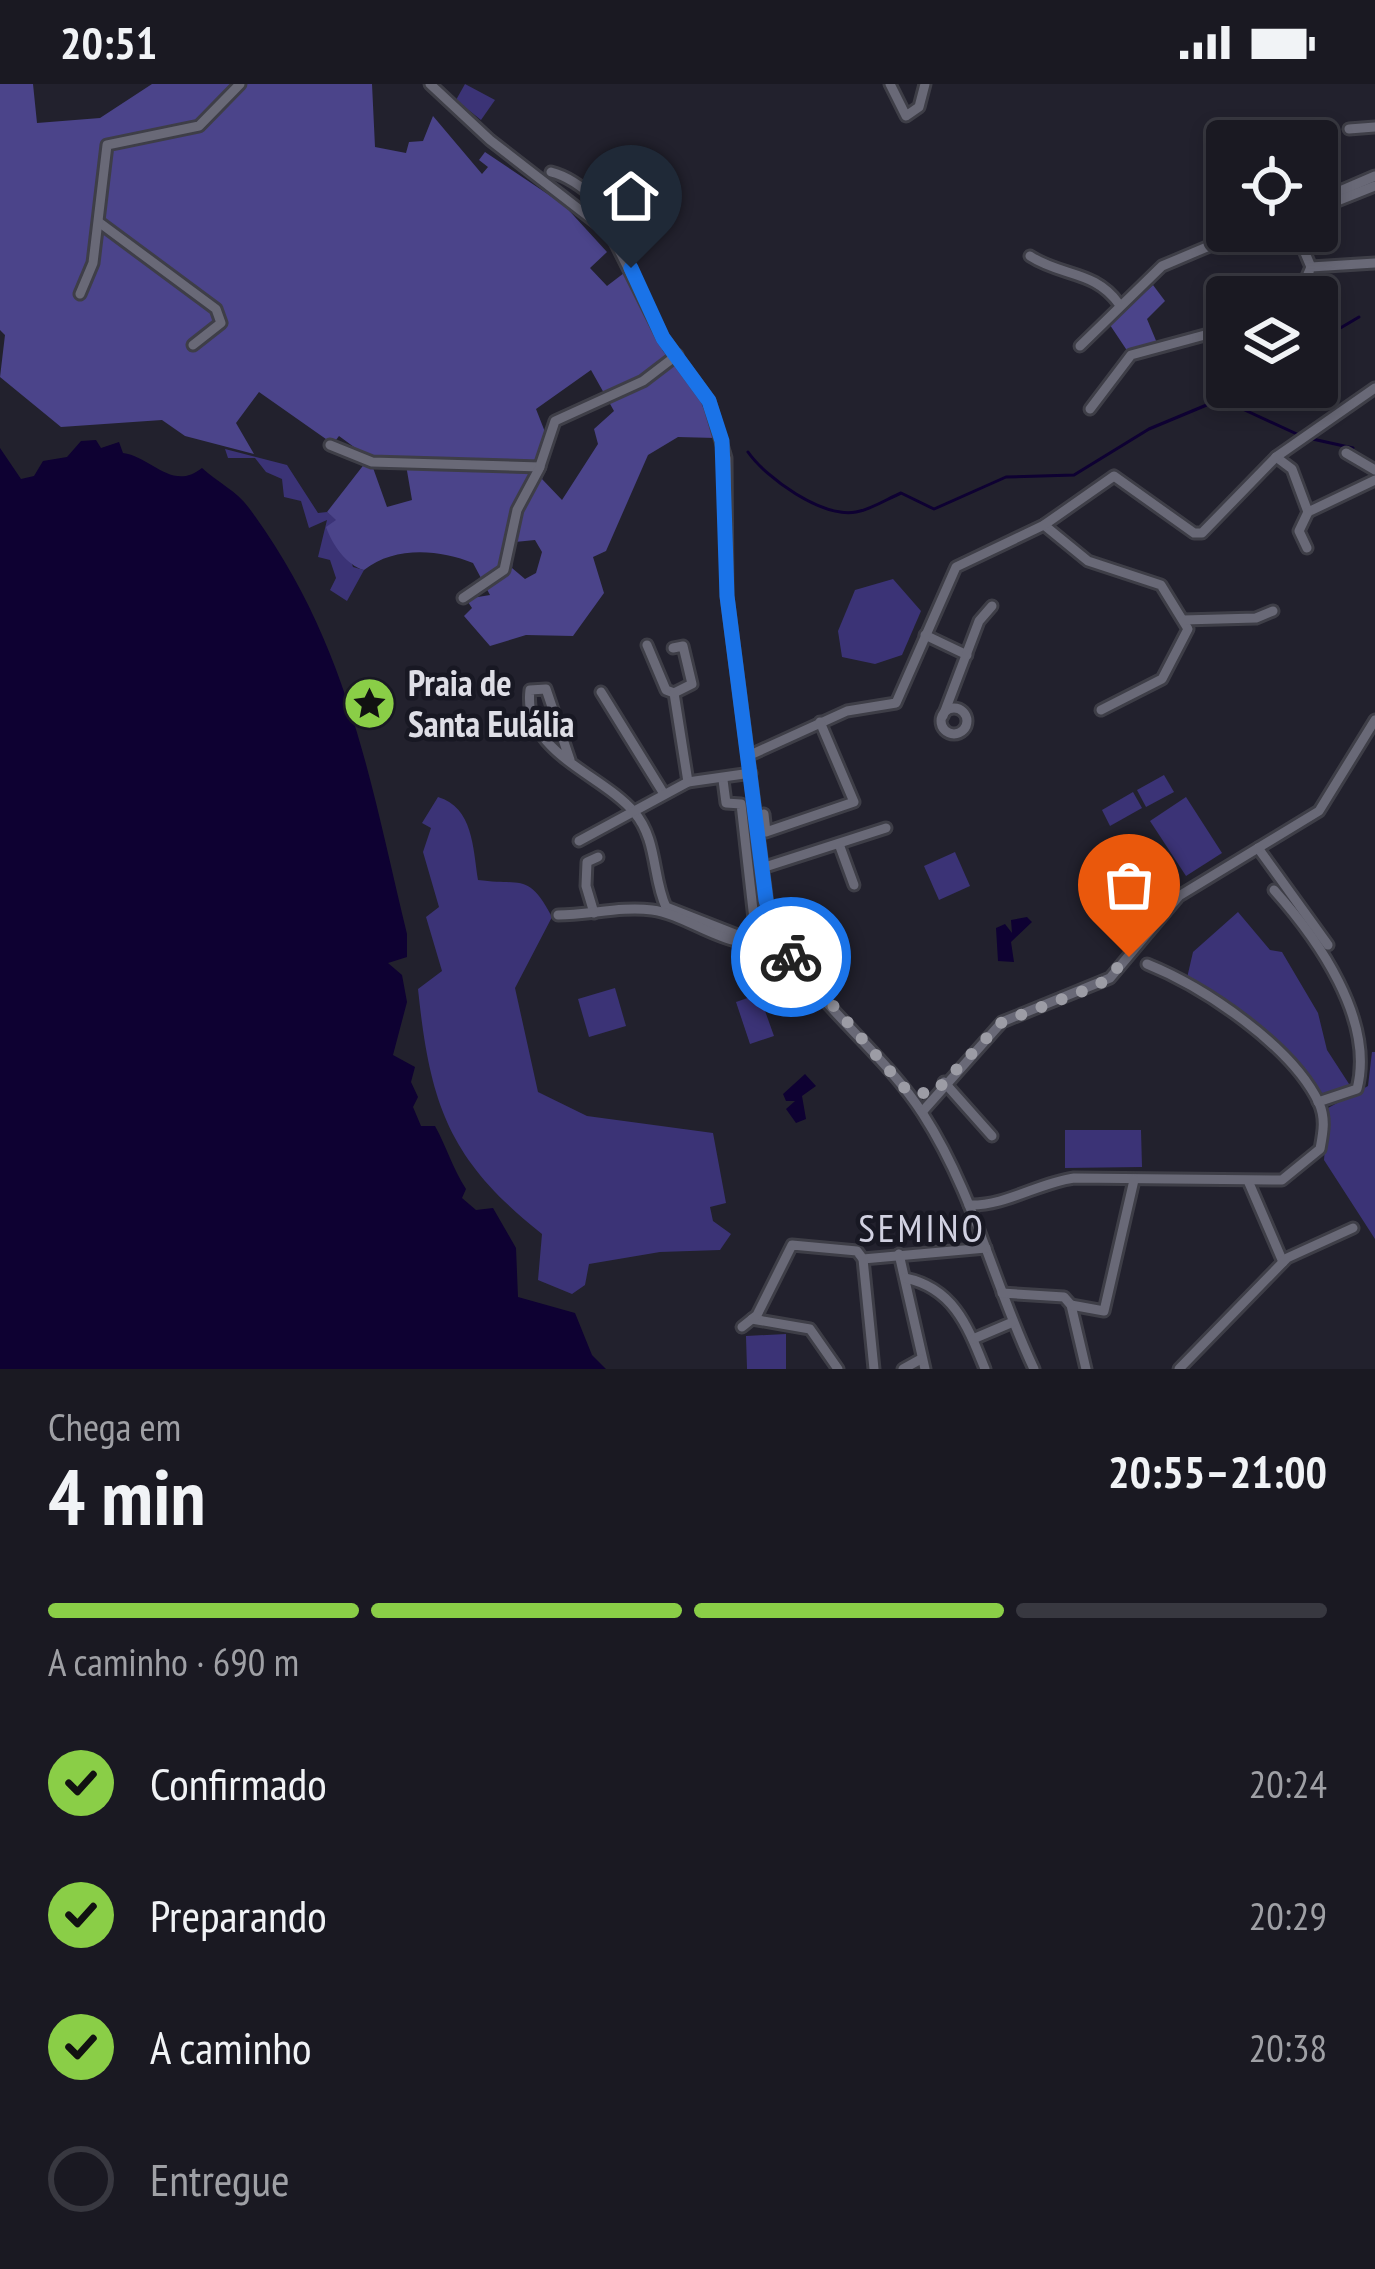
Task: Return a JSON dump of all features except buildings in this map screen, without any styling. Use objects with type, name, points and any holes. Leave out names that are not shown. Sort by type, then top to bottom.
[{"type":"street","points":[[80,294],[100,224],[106,145],[200,126],[240,84]]},
{"type":"street","points":[[430,84],[490,140],[586,210],[625,255],[652,319],[698,380],[726,458],[727,596],[762,868],[776,936],[922,1112],[976,1221],[1034,1369]]},
{"type":"street","points":[[442,96],[452,84]]},
{"type":"street","points":[[890,84],[906,116],[920,107],[925,84]]},
{"type":"street","points":[[1349,129],[1375,127]]},
{"type":"street","points":[[551,172],[584,191],[620,225],[632,242],[625,255]]},
{"type":"street","points":[[1338,198],[1375,176]]},
{"type":"street","points":[[1338,198],[1375,186]]},
{"type":"street","points":[[100,224],[216,309],[221,323],[193,345]]},
{"type":"street","points":[[1079,346],[1162,266],[1206,247]]},
{"type":"street","points":[[1305,252],[1311,267],[1307,276]]},
{"type":"street","points":[[1030,256],[1046,268],[1100,281],[1119,304]]},
{"type":"street","points":[[1311,267],[1375,263]]},
{"type":"street","points":[[1090,409],[1132,355],[1206,335]]},
{"type":"street","points":[[463,598],[504,570],[517,510],[540,467],[555,422],[643,381],[677,355]]},
{"type":"street","points":[[748,756],[847,711],[896,703],[908,687],[956,567],[1044,525],[1114,476],[1202,533],[1301,436],[1375,388]]},
{"type":"street","points":[[330,445],[372,462],[540,467]]},
{"type":"street","points":[[1346,453],[1375,470]]},
{"type":"street","points":[[1276,457],[1297,477],[1308,512]]},
{"type":"street","points":[[1307,548],[1299,531],[1308,512],[1375,479]]},
{"type":"street","points":[[1044,525],[1088,561],[1161,585],[1188,629],[1162,679],[1101,710]]},
{"type":"street","points":[[952,695],[967,718],[961,732],[946,730],[943,716],[980,621],[992,606]]},
{"type":"street","points":[[1183,620],[1256,618],[1273,611]]},
{"type":"street","points":[[925,635],[967,655]]},
{"type":"street","points":[[647,646],[666,690],[674,693],[692,684],[683,646],[673,648]]},
{"type":"street","points":[[570,760],[546,689],[530,689],[541,737],[628,811],[650,841],[666,907],[732,934],[748,934],[755,921],[745,826],[741,804],[726,803],[723,780]]},
{"type":"street","points":[[602,692],[660,795]]},
{"type":"street","points":[[674,693],[688,782]]},
{"type":"street","points":[[943,716],[958,708]]},
{"type":"street","points":[[922,1112],[934,1093],[1002,1022],[1110,978],[1179,896],[1319,811],[1375,720]]},
{"type":"street","points":[[764,814],[766,832],[854,802],[820,722]]},
{"type":"street","points":[[579,841],[688,782],[751,773]]},
{"type":"street","points":[[723,780],[752,788]]},
{"type":"street","points":[[762,868],[886,828]]},
{"type":"street","points":[[839,844],[854,885]]},
{"type":"street","points":[[1258,848],[1280,885],[1328,943],[1328,951]]},
{"type":"street","points":[[594,913],[586,886],[587,862],[598,857]]},
{"type":"street","points":[[1274,890],[1328,951],[1352,1000],[1362,1047],[1363,1076],[1357,1089],[1318,1102]]},
{"type":"street","points":[[558,915],[651,910],[742,943],[763,944],[776,936]]},
{"type":"street","points":[[976,1221],[990,1206],[1043,1182],[1282,1180],[1310,1162],[1320,1149],[1324,1123],[1318,1102],[1290,1066],[1224,1004],[1147,964]]},
{"type":"street","points":[[1362,1047],[1375,1046]]},
{"type":"street","points":[[944,1082],[992,1136]]},
{"type":"street","points":[[909,1093],[934,1093]]},
{"type":"street","points":[[1002,1293],[1064,1298],[1104,1311],[1135,1180]]},
{"type":"street","points":[[1249,1183],[1282,1262]]},
{"type":"street","points":[[969,1205],[990,1206]]},
{"type":"street","points":[[1179,1369],[1282,1262],[1353,1228]]},
{"type":"street","points":[[838,1369],[810,1329],[747,1323],[792,1245],[857,1251],[863,1258],[874,1369]]},
{"type":"street","points":[[863,1258],[986,1248]]},
{"type":"street","points":[[899,1254],[923,1364],[903,1369]]},
{"type":"street","points":[[905,1278],[936,1289],[963,1314],[985,1369]]},
{"type":"street","points":[[1071,1304],[1086,1369]]},
{"type":"street","points":[[973,1339],[1012,1322]]},
{"type":"shaded area","points":[[0,84],[33,84],[37,123],[100,118],[152,84],[372,84],[375,147],[406,153],[409,142],[423,141],[433,116],[482,174],[488,167],[479,160],[485,152],[564,205],[607,252],[590,268],[607,286],[624,273],[663,351],[698,395],[716,438],[678,437],[648,455],[606,551],[593,557],[604,593],[573,636],[526,635],[490,646],[464,616],[472,608],[466,599],[490,595],[473,563],[417,552],[389,557],[364,570],[351,564],[336,547],[326,527],[336,520],[327,512],[369,458],[339,436],[333,444],[259,392],[236,423],[254,454],[185,436],[162,420],[61,427],[0,377],[5,335],[0,330]],"holes":[[[591,370],[614,411],[594,429],[598,444],[562,500],[542,479],[555,441],[545,432],[536,409]],[[372,465],[406,465],[412,500],[387,507]],[[535,540],[542,552],[536,573],[525,579],[512,568],[515,542]]]},
{"type":"shaded area","points":[[465,84],[495,100],[481,120],[456,100]]},
{"type":"shaded area","points":[[1153,285],[1165,301],[1147,319],[1157,343],[1128,352],[1110,325]]},
{"type":"shaded area","points":[[96,440],[101,448],[119,442],[123,453],[171,475],[202,468],[244,502],[283,558],[310,609],[351,712],[407,934],[407,957],[388,963],[402,975],[407,1002],[393,1055],[415,1067],[411,1082],[418,1097],[413,1107],[421,1126],[435,1126],[466,1189],[462,1198],[476,1210],[493,1208],[516,1248],[518,1297],[575,1313],[592,1355],[606,1369],[0,1369],[0,448],[21,479],[34,476],[43,461],[67,457],[81,441]]},
{"type":"shaded area","points":[[225,449],[287,465],[318,513],[327,512],[337,520],[353,567],[364,570],[347,601],[330,590],[336,578],[330,560],[318,557],[327,520],[309,528],[301,501],[284,497],[282,479],[266,472],[255,458],[228,458]]},
{"type":"shaded area","points":[[893,579],[921,611],[902,655],[875,664],[842,657],[838,631],[855,590]]},
{"type":"shaded area","points":[[1164,775],[1174,792],[1146,807],[1137,790]]},
{"type":"shaded area","points":[[1133,792],[1142,808],[1110,826],[1102,810]]},
{"type":"shaded area","points":[[438,797],[450,802],[465,819],[478,880],[530,887],[552,917],[515,988],[538,1092],[587,1116],[713,1133],[726,1203],[710,1207],[713,1221],[731,1234],[720,1250],[660,1252],[589,1264],[585,1285],[572,1294],[538,1280],[542,1234],[510,1207],[465,1155],[438,1098],[429,1066],[418,989],[442,971],[426,917],[439,907],[423,852],[431,828],[422,823]]},
{"type":"shaded area","points":[[1186,797],[1222,853],[1186,876],[1150,821]]},
{"type":"shaded area","points":[[955,852],[970,886],[939,900],[924,866]]},
{"type":"shaded area","points":[[1238,912],[1270,950],[1282,952],[1318,1013],[1327,1050],[1351,1087],[1320,1097],[1242,1017],[1187,978],[1193,952]]},
{"type":"shaded area","points":[[1027,917],[1032,922],[1011,942],[1014,962],[998,961],[996,928],[1005,924],[1012,933],[1011,920]]},
{"type":"shaded area","points":[[615,988],[626,1026],[589,1037],[578,999]]},
{"type":"shaded area","points":[[759,994],[774,1036],[750,1044],[736,1002]]},
{"type":"shaded area","points":[[1372,1052],[1375,1239],[1324,1160],[1328,1108],[1368,1086]]},
{"type":"shaded area","points":[[805,1074],[816,1086],[802,1096],[806,1119],[796,1123],[786,1109],[795,1101],[786,1101],[783,1094]]},
{"type":"shaded area","points":[[1065,1130],[1141,1130],[1142,1167],[1065,1168]]},
{"type":"shaded area","points":[[786,1334],[786,1369],[747,1369],[746,1336]]},
{"type":"waterway","points":[[1338,329],[1359,317]]},
{"type":"waterway","points":[[748,452],[768,473],[812,503],[856,512],[901,493],[934,509],[1006,477],[1074,475],[1149,429],[1221,399],[1299,435]]},
{"type":"waterway","points":[[1308,438],[1353,448]]},
{"type":"way so far","points":[[791,957],[909,1093],[920,1095],[934,1093],[1007,1018],[1099,985],[1129,957]]},
{"type":"place","name":"Praia de Santa Eulália","points":[[369,703]]},
{"type":"district","name":"SEMINO","points":[[922,1227]]},
{"type":"route","points":[[631,268],[663,338],[688,366],[709,401],[726,458],[727,596],[766,900],[776,936],[791,957]]}]
